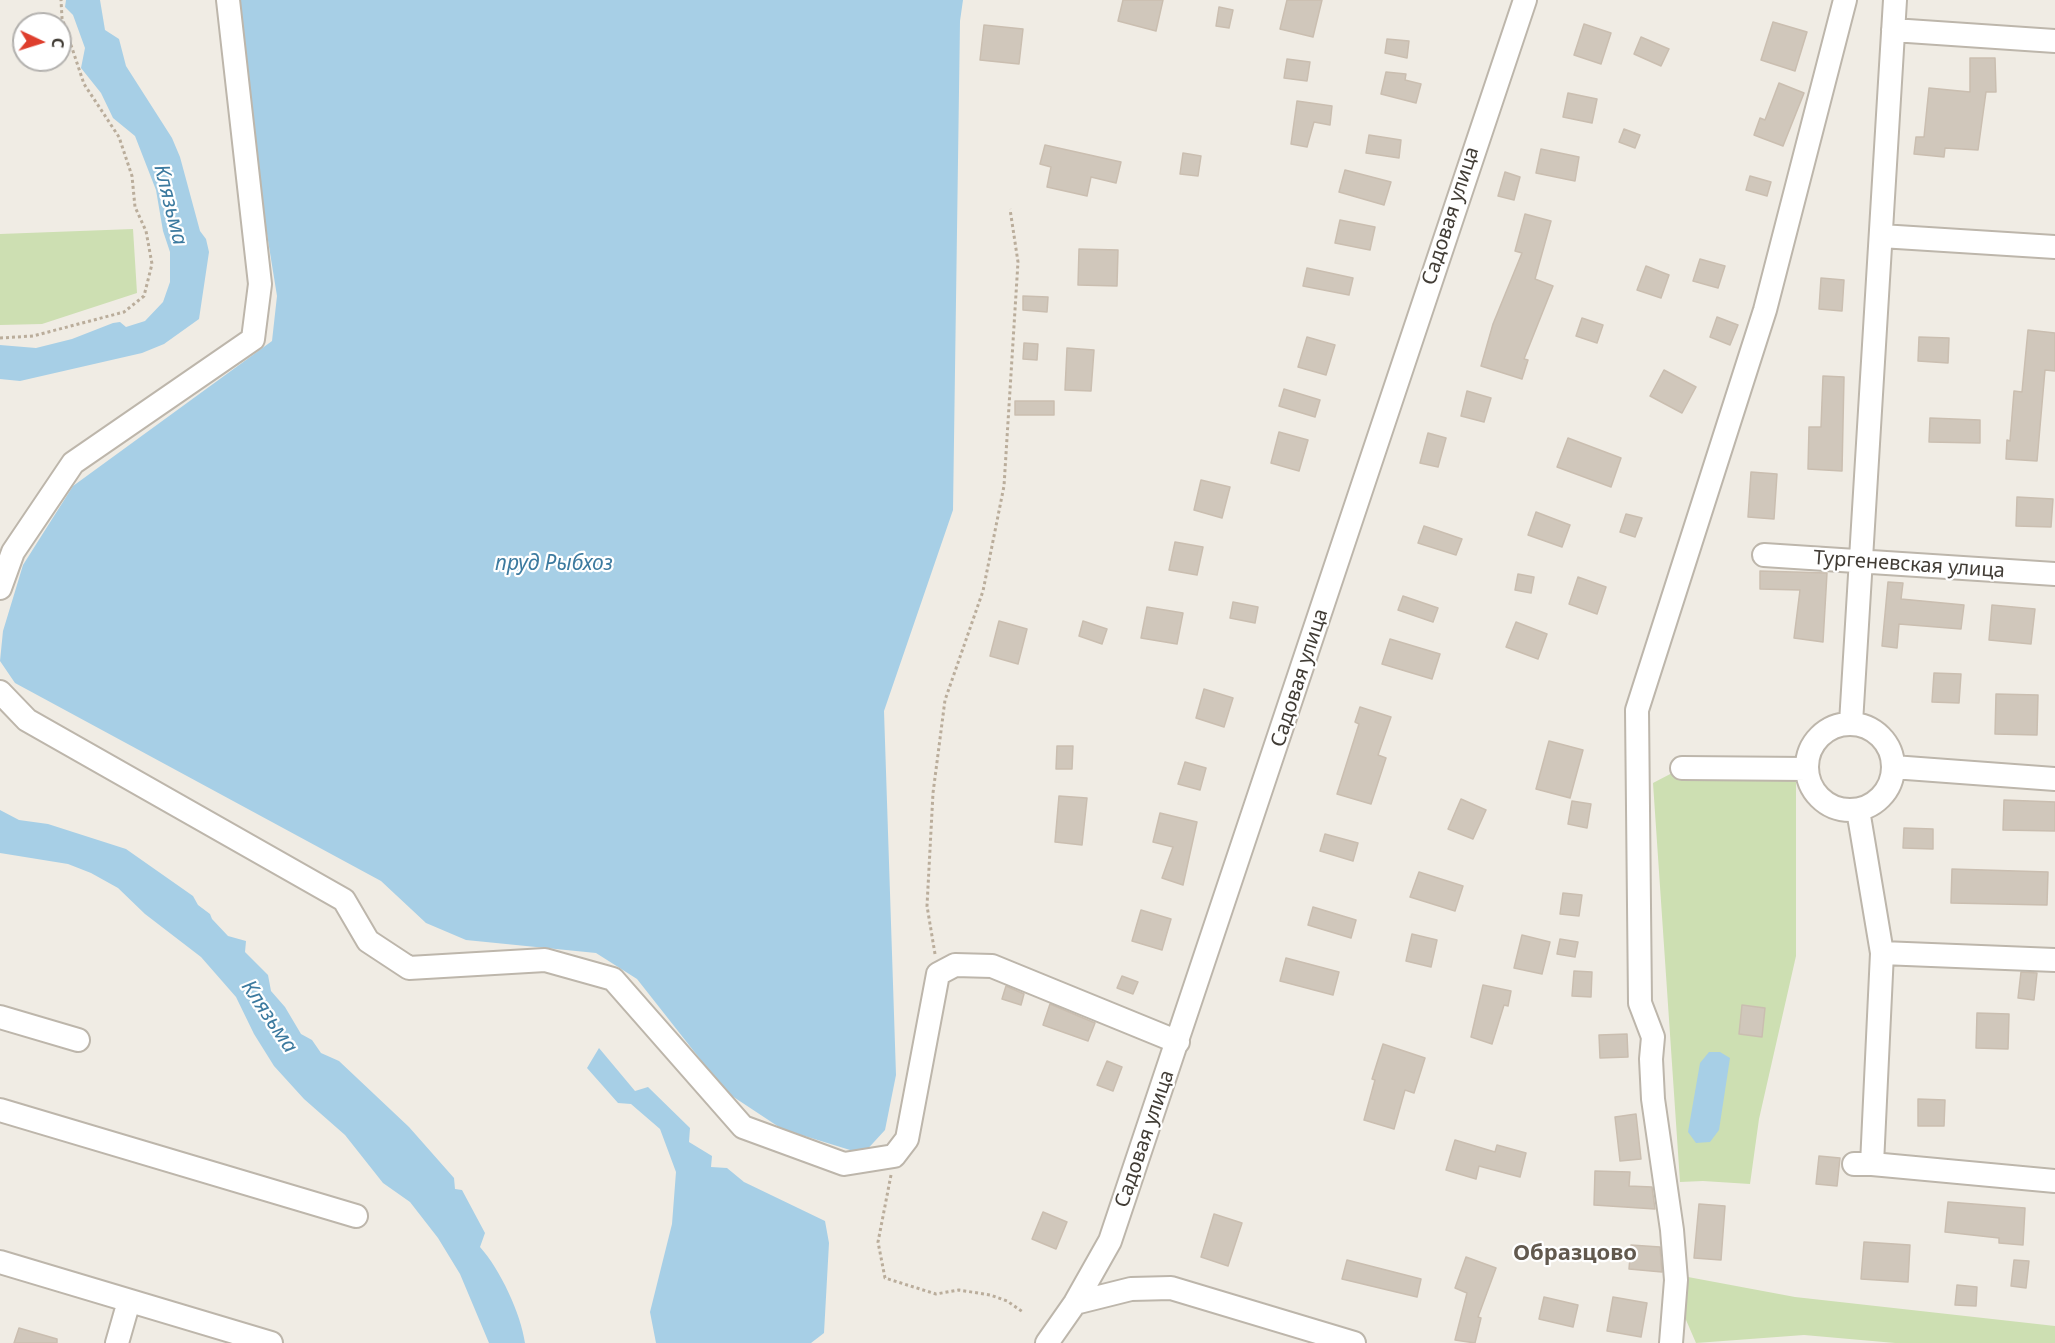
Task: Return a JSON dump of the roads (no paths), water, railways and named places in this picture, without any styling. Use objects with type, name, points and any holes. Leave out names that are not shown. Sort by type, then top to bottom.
[{"type":"street","points":[[0,588],[13,552],[73,463],[253,339],[260,284],[228,0]]},
{"type":"street","name":"Садовая улица","points":[[1047,1343],[1075,1303],[1110,1241],[1480,128],[1525,0]]},
{"type":"street","points":[[1671,1343],[1676,1280],[1672,1230],[1653,1099],[1651,1059],[1653,1037],[1640,1003],[1637,710],[1765,309],[1845,0]]},
{"type":"street","points":[[1851,723],[1895,0]]},
{"type":"street","points":[[1893,30],[2055,41]]},
{"type":"street","points":[[1881,236],[2055,247]]},
{"type":"street","name":"Тургеневская улица","points":[[1764,555],[2055,574]]},
{"type":"street","points":[[0,692],[27,720],[344,900],[368,940],[409,968],[545,960],[613,979],[743,1127],[844,1164],[894,1156],[907,1139],[938,974],[956,965],[992,966],[1178,1042]]},
{"type":"street","points":[[1851,723],[1869,727],[1882,737],[1891,751],[1893,767],[1891,782],[1883,795],[1872,805],[1858,810],[1839,809],[1823,801],[1812,787],[1807,770],[1809,751],[1819,736],[1835,726],[1851,723]]},
{"type":"street","points":[[1893,767],[2055,779]]},
{"type":"street","points":[[1683,768],[1807,770]]},
{"type":"street","points":[[1858,810],[1882,953],[1863,1164],[2055,1180]]},
{"type":"street","points":[[1882,953],[2055,960]]},
{"type":"street","points":[[0,1017],[78,1040]]},
{"type":"street","points":[[0,1110],[356,1216]]},
{"type":"street","points":[[2,1270],[129,1301],[257,1341]]},
{"type":"street","points":[[1075,1303],[1131,1289],[1171,1288],[1354,1343]]},
{"type":"street","points":[[117,1343],[129,1301]]},
{"type":"water","name":"Клязьма","points":[[66,0],[100,0],[105,30],[119,39],[126,66],[172,138],[180,157],[200,231],[206,239],[209,252],[199,319],[164,344],[142,353],[20,381],[0,379],[0,345],[36,348],[72,339],[113,323],[120,322],[126,327],[145,321],[163,302],[170,282],[170,252],[163,231],[156,190],[135,136],[113,118],[101,93],[81,68],[85,48],[72,12],[65,7]]},
{"type":"water","name":"пруд Рыбхоз","points":[[234,0],[963,0],[960,21],[953,510],[884,711],[896,1075],[885,1130],[863,1154],[782,1129],[726,1092],[637,979],[596,953],[466,940],[426,923],[381,881],[15,683],[0,661],[3,631],[23,565],[73,486],[272,341],[277,296],[239,61]]},
{"type":"water","name":"Клязьма","points":[[0,810],[19,820],[48,824],[126,849],[193,896],[198,905],[210,914],[228,936],[246,941],[245,952],[268,975],[271,991],[285,1007],[301,1034],[312,1040],[321,1053],[339,1061],[409,1127],[454,1178],[455,1189],[462,1190],[485,1233],[480,1247],[495,1267],[508,1292],[523,1331],[525,1343],[489,1343],[460,1274],[438,1238],[410,1202],[383,1183],[345,1135],[304,1099],[274,1066],[254,1034],[236,997],[201,957],[145,914],[118,888],[91,873],[68,864],[0,853]]},
{"type":"water","points":[[599,1048],[635,1091],[648,1087],[690,1128],[689,1142],[712,1156],[711,1167],[727,1168],[744,1182],[825,1221],[829,1243],[824,1333],[811,1343],[656,1343],[650,1312],[672,1224],[676,1172],[660,1129],[631,1104],[618,1103],[587,1068]]},
{"type":"water","points":[[1709,1052],[1720,1052],[1730,1058],[1719,1130],[1710,1142],[1696,1143],[1688,1132],[1700,1063]]},
{"type":"district","name":"Образцово","points":[[1575,1254]]}]
